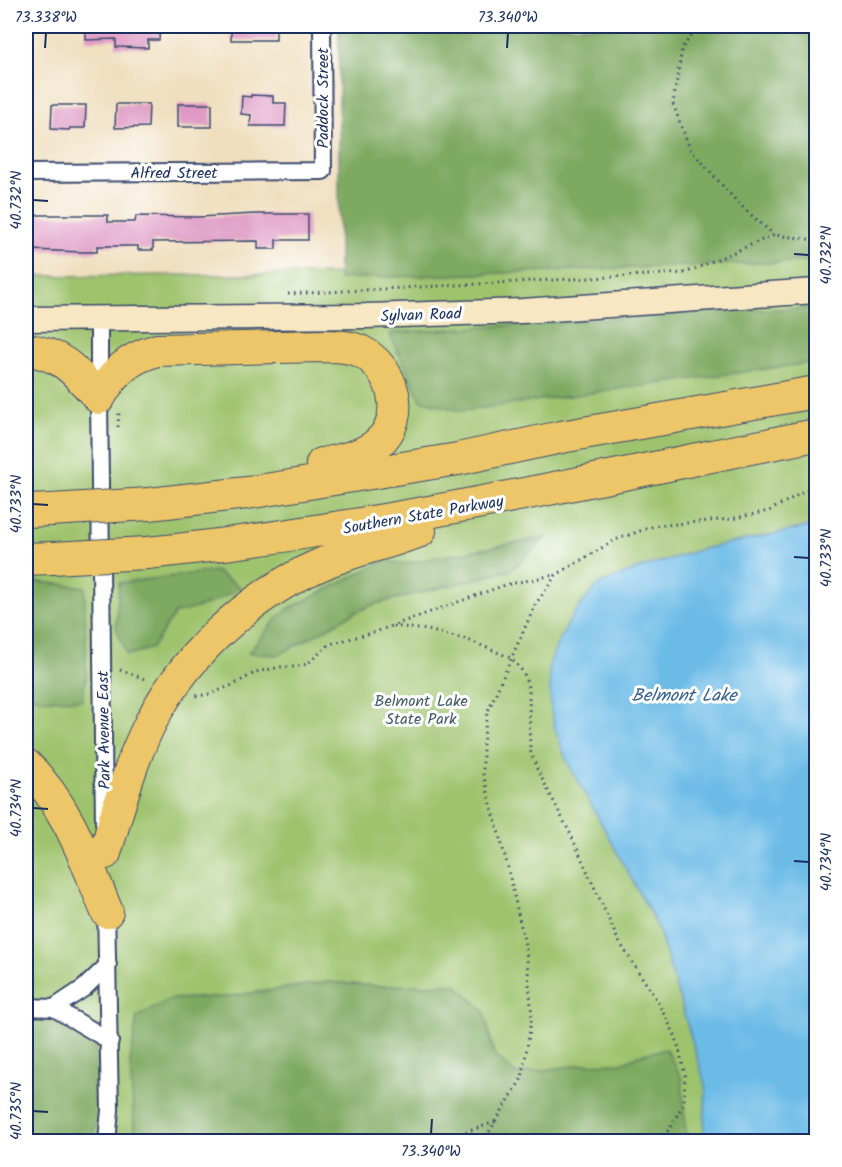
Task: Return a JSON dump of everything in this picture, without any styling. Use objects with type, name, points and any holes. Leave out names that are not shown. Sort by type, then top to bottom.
[{"type":"highway","points":[[26,350],[51,354],[62,361],[99,398],[122,366],[144,353],[157,350],[338,346],[359,351],[378,364],[391,383],[394,402],[388,430],[378,443],[360,455],[317,464],[247,494]]},
{"type":"highway","points":[[38,510],[149,504],[247,494],[458,459],[561,436],[816,392]]},
{"type":"highway","name":"Southern State Parkway","points":[[39,558],[147,553],[228,545],[343,528],[507,499],[816,435]]},
{"type":"highway","points":[[105,853],[136,756],[161,704],[192,660],[236,617],[278,588],[324,563],[399,539],[507,499]]},
{"type":"highway","points":[[26,765],[48,789],[76,835],[106,912]]},
{"type":"street","name":"Paddock Street","points":[[322,26],[323,171]]},
{"type":"street","name":"Alfred Street","points":[[26,173],[323,171]]},
{"type":"street","name":"Sylvan Road","points":[[26,319],[366,316],[522,311],[816,291]]},
{"type":"street","name":"Park Avenue East","points":[[99,319],[105,853],[110,1041],[110,1110],[107,1142]]},
{"type":"street","points":[[54,1008],[84,988],[108,965]]},
{"type":"street","points":[[26,1007],[54,1008],[110,1041]]},
{"type":"path","points":[[698,26],[682,48],[673,104],[690,149],[739,204],[774,235]]},
{"type":"path","points":[[280,294],[685,273],[774,235],[816,240]]},
{"type":"path","points":[[192,697],[210,694],[256,672],[281,666],[294,667],[308,664],[330,644],[391,626],[505,585],[556,575],[615,540],[654,526],[731,519],[769,511],[816,485]]},
{"type":"path","points":[[483,1142],[522,1078],[532,1017],[526,949],[507,864],[483,774],[483,744],[487,713],[535,605],[556,575]]},
{"type":"path","points":[[391,626],[428,630],[460,638],[511,658],[524,673],[529,691],[530,750],[537,769],[571,835],[618,940],[656,999],[676,1037],[685,1076],[684,1102],[670,1129],[655,1142]]},
{"type":"path","points":[[436,1142],[496,1121]]},
{"type":"green space","points":[[339,26],[816,26],[816,261],[339,279]]},
{"type":"green space","name":"Belmont Lake State Park","points":[[816,26],[816,1141],[26,1141],[26,276],[341,274]]},
{"type":"green space","points":[[816,308],[816,362],[461,411],[421,400],[389,333],[722,311]]},
{"type":"green space","points":[[547,537],[511,570],[375,604],[356,612],[279,655],[248,653],[278,617],[290,608],[386,560],[402,564]]},
{"type":"green space","points":[[215,571],[240,587],[209,603],[175,613],[152,648],[127,655],[116,627],[119,583]]},
{"type":"green space","points":[[30,581],[85,587],[86,679],[82,700],[42,699],[26,694],[26,584]]},
{"type":"green space","points":[[328,982],[377,986],[456,984],[484,1011],[494,1054],[515,1074],[586,1064],[622,1063],[639,1055],[666,1049],[682,1079],[686,1137],[684,1142],[135,1141],[130,1063],[137,1017],[170,999],[224,997]]},
{"type":"green space","points":[[42,1014],[69,1018],[94,1040],[101,1108],[91,1141],[26,1142],[26,1025]]},
{"type":"water","name":"Belmont Lake","points":[[816,525],[816,1141],[702,1141],[706,1087],[658,927],[566,759],[555,729],[551,709],[549,665],[573,615],[598,585],[637,569],[702,549]]},
{"type":"building","points":[[86,26],[160,26],[159,40],[148,40],[148,48],[116,47],[116,39],[86,40]]},
{"type":"building","points":[[231,26],[276,26],[276,40],[231,40]]},
{"type":"building","points":[[251,95],[273,96],[273,103],[286,103],[285,126],[250,126],[251,115],[241,114],[242,96],[251,97]]},
{"type":"building","points":[[116,104],[149,104],[148,127],[115,128]]},
{"type":"building","points":[[178,104],[212,104],[212,127],[178,127]]},
{"type":"building","points":[[52,105],[86,105],[85,128],[51,129]]},
{"type":"building","points":[[308,214],[308,240],[276,240],[276,249],[258,249],[258,241],[153,242],[153,250],[138,250],[138,246],[97,246],[97,252],[82,252],[32,250],[32,240],[26,240],[26,218],[29,218],[29,215],[108,215],[108,222],[135,222],[136,216],[198,217]]}]
